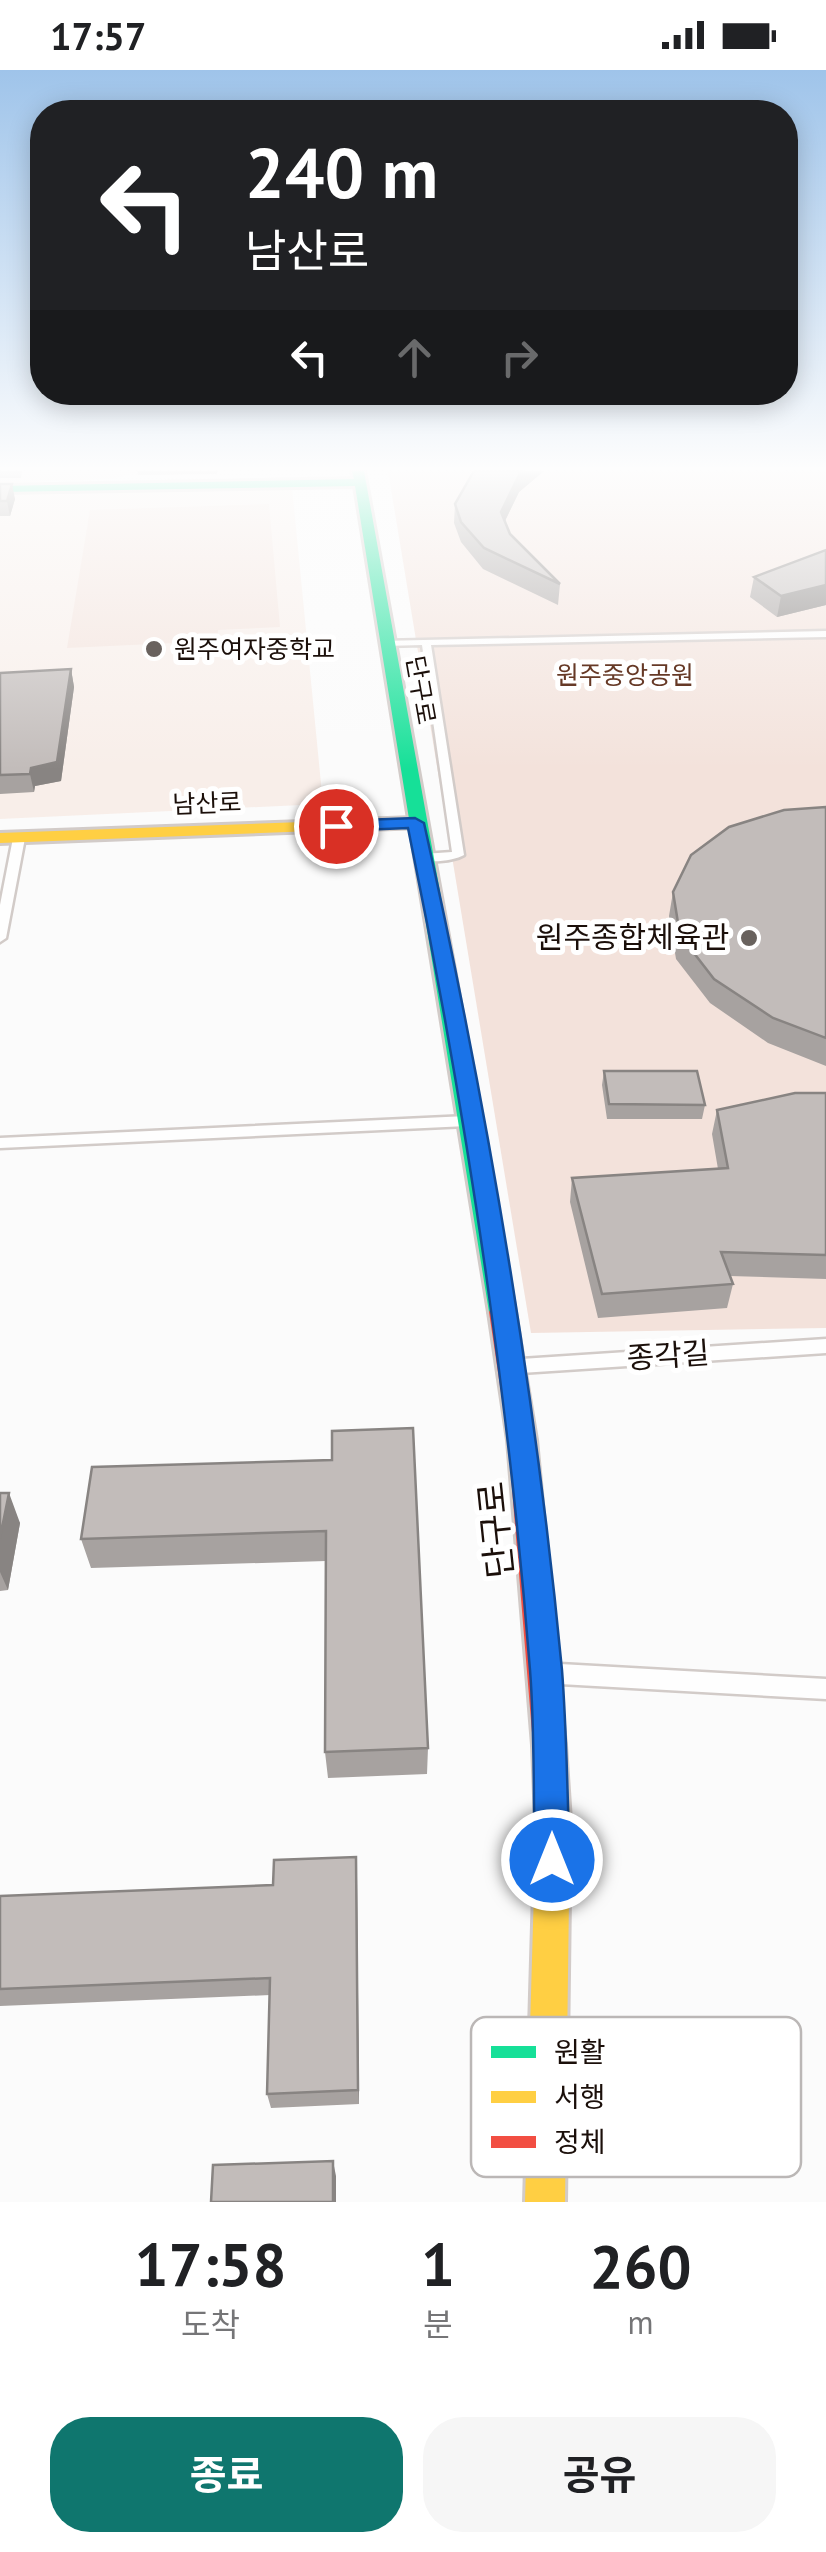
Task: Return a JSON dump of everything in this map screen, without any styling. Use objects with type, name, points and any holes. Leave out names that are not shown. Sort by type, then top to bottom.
[{"type":"street","name":"단구로","points":[[373,570],[415,823],[472,1120],[522,1440],[546,1674],[553,1822],[549,2017]]},
{"type":"street","name":"남산로","points":[[10,838],[415,823]]},
{"type":"street","name":"단구로","points":[[545,2202],[546,2177]]},
{"type":"lane","points":[[384,642],[826,634]]},
{"type":"lane","name":"단구로","points":[[423,858],[458,855],[426,642]]},
{"type":"lane","points":[[0,938],[10,838]]},
{"type":"lane","points":[[0,1143],[472,1120]]},
{"type":"lane","name":"종각길","points":[[509,1366],[826,1346]]},
{"type":"lane","points":[[546,1674],[826,1689]]},
{"type":"shaded area","name":"원주여자중학교","points":[[0,570],[300,570],[323,804],[0,819]]},
{"type":"green space","points":[[80,570],[275,570],[280,627],[218,630],[217,641],[67,648]]},
{"type":"green space","name":"원주중앙공원","points":[[405,570],[826,570],[826,1328],[531,1333]]},
{"type":"building","points":[[531,570],[546,570],[560,584]]},
{"type":"building","points":[[771,570],[826,570],[826,585],[781,596],[754,577]]},
{"type":"building","points":[[71,669],[57,762],[31,768],[30,774],[0,775],[0,673]]},
{"type":"building","name":"원주종합체육관","points":[[826,807],[826,1038],[773,1018],[714,979],[680,935],[673,892],[691,855],[729,827],[784,810]]},
{"type":"building","points":[[604,1071],[697,1071],[705,1105],[609,1104]]},
{"type":"building","points":[[795,1093],[826,1093],[826,1255],[721,1252],[733,1284],[602,1294],[572,1178],[728,1168],[717,1110]]},
{"type":"building","points":[[413,1428],[428,1748],[325,1752],[326,1531],[81,1539],[92,1467],[332,1460],[332,1431]]},
{"type":"building","points":[[0,1493],[9,1493],[0,1538]]},
{"type":"building","points":[[356,1857],[358,2090],[267,2094],[270,1978],[0,1989],[0,1896],[273,1885],[274,1860]]},
{"type":"building","points":[[333,2161],[333,2202],[211,2202],[213,2165]]},
{"type":"traffic: fast","points":[[375,570],[502,1312]]},
{"type":"traffic: slow","points":[[0,838],[415,823]]},
{"type":"traffic: slow","points":[[549,1745],[553,1821],[549,2017]]},
{"type":"traffic: slow","points":[[545,2202],[546,2177]]},
{"type":"traffic: jam","points":[[502,1312],[522,1440],[549,1745]]},
{"type":"place","name":"원주여자중학교","points":[[154,649]]},
{"type":"place","name":"원주종합체육관","points":[[749,938]]},
{"type":"route","points":[[336,826],[415,823],[425,869],[472,1120],[522,1440],[546,1674],[552,1860]]}]
